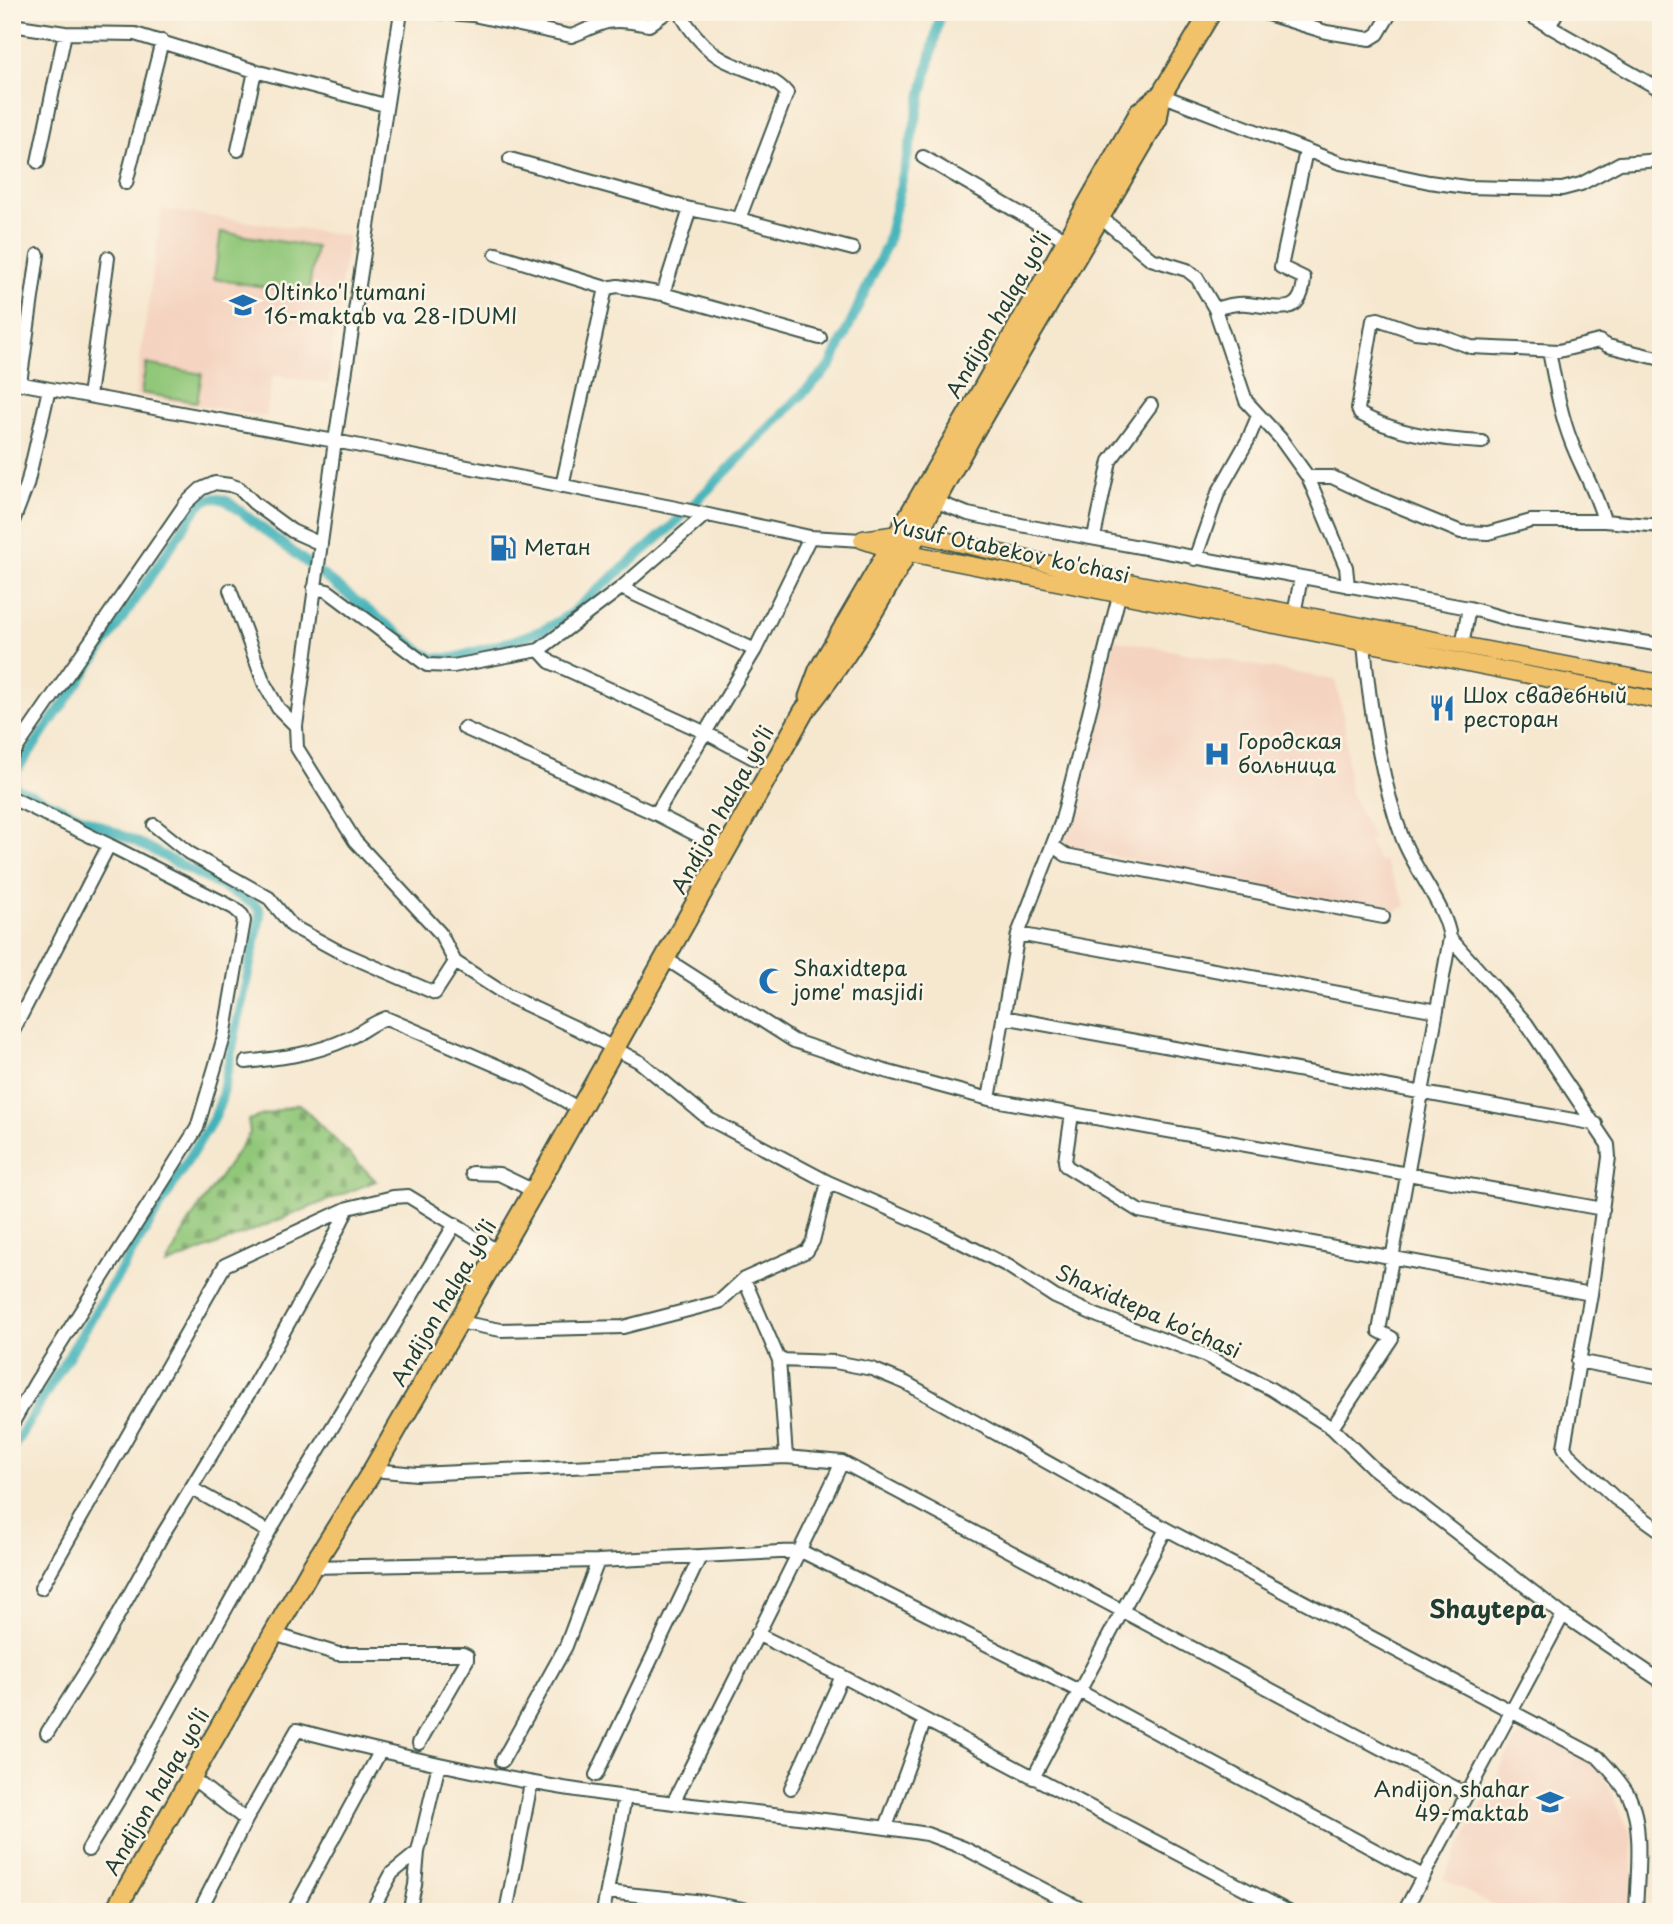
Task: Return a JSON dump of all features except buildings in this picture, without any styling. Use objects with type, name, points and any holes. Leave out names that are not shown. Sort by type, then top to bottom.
[{"type":"highway","name":"Andijon halqa yo‘li","points":[[114,1912],[312,1567],[373,1470],[581,1110],[804,711],[835,673],[903,542],[1140,111],[1161,95],[1212,12]]},
{"type":"highway","name":"Andijon halqa yo‘li","points":[[903,542],[935,501],[1157,119],[1161,95]]},
{"type":"main road","name":"Yusuf Otabekov ko'chasi","points":[[862,540],[903,542],[1124,581],[1661,683]]},
{"type":"main road","name":"Yusuf Otabekov ko'chasi","points":[[903,542],[1119,596],[1661,701]]},
{"type":"street","points":[[154,825],[189,853],[269,898],[292,926],[336,950],[435,993],[456,962],[440,933],[355,841],[297,748],[296,726],[335,441],[401,12]]},
{"type":"street","points":[[436,12],[473,15],[571,36],[599,24],[622,20],[649,24],[667,12]]},
{"type":"street","points":[[680,12],[686,24],[715,54],[767,78],[788,93],[739,219]]},
{"type":"street","points":[[1261,12],[1326,33],[1370,39],[1378,34],[1391,12]]},
{"type":"street","points":[[1524,12],[1661,90]]},
{"type":"street","points":[[1549,27],[1558,12]]},
{"type":"street","points":[[12,24],[65,33],[135,34],[255,71],[385,105]]},
{"type":"street","points":[[38,162],[65,33]]},
{"type":"street","points":[[126,183],[162,41]]},
{"type":"street","points":[[238,150],[255,71]]},
{"type":"street","points":[[1161,95],[1340,163],[1466,187],[1562,189],[1581,184],[1620,163],[1661,160]]},
{"type":"street","points":[[1215,309],[1247,304],[1284,308],[1299,302],[1304,278],[1280,267],[1306,152]]},
{"type":"street","points":[[923,157],[1068,241]]},
{"type":"street","points":[[510,159],[690,209],[853,249]]},
{"type":"street","points":[[663,294],[690,209]]},
{"type":"street","points":[[1100,217],[1150,259],[1192,273],[1215,309],[1246,401],[1280,438],[1308,477],[1346,567],[1348,586]]},
{"type":"street","points":[[496,254],[606,288],[618,286],[663,294],[820,338]]},
{"type":"street","points":[[38,255],[16,383],[335,441],[810,537],[862,540]]},
{"type":"street","points":[[89,396],[108,258]]},
{"type":"street","points":[[562,486],[606,288]]},
{"type":"street","points":[[1482,442],[1419,435],[1360,414],[1358,409],[1373,320],[1378,319],[1415,332],[1435,334],[1471,347],[1559,351],[1599,341],[1608,346],[1661,359]]},
{"type":"street","points":[[1549,351],[1568,433],[1600,504],[1604,521]]},
{"type":"street","points":[[12,524],[27,485],[49,389]]},
{"type":"street","points":[[1094,537],[1110,461],[1150,405]]},
{"type":"street","points":[[1195,559],[1218,493],[1248,440],[1258,416]]},
{"type":"street","points":[[1308,477],[1332,477],[1438,523],[1473,534],[1488,533],[1531,521],[1604,521],[1661,526]]},
{"type":"street","points":[[12,755],[179,513],[201,489],[215,484],[239,488],[254,503],[292,531],[321,548]]},
{"type":"street","points":[[935,501],[968,514],[1195,559],[1469,608],[1511,620],[1661,645]]},
{"type":"street","points":[[315,584],[427,664],[453,666],[539,650],[621,588],[702,514]]},
{"type":"street","points":[[656,814],[755,650],[810,537]]},
{"type":"street","points":[[1294,614],[1301,578]]},
{"type":"street","points":[[621,588],[755,650]]},
{"type":"street","points":[[230,590],[264,684],[278,708],[296,726]]},
{"type":"street","points":[[989,1099],[1018,934],[1061,823],[1119,596]]},
{"type":"street","points":[[1462,646],[1469,608]]},
{"type":"street","points":[[1332,1427],[1392,1338],[1378,1331],[1450,938],[1448,924],[1402,839],[1386,786],[1368,685],[1364,643]]},
{"type":"street","points":[[539,650],[550,662],[706,733],[755,759]]},
{"type":"street","points":[[464,728],[656,814],[726,850]]},
{"type":"street","points":[[12,798],[234,908],[244,921],[224,1037],[197,1128],[12,1424]]},
{"type":"street","points":[[12,1033],[109,845]]},
{"type":"street","points":[[1053,846],[1066,855],[1383,917]]},
{"type":"street","points":[[1018,934],[1437,1011]]},
{"type":"street","points":[[1450,938],[1526,1023],[1596,1124],[1610,1151],[1591,1294],[1564,1447],[1568,1454],[1615,1498],[1661,1531]]},
{"type":"street","points":[[666,959],[794,1041],[885,1071],[989,1099],[1603,1209]]},
{"type":"street","name":"Shaxidtepa ko'chasi","points":[[456,962],[508,996],[640,1062],[709,1119],[828,1182],[996,1259],[1055,1297],[1202,1354],[1271,1389],[1332,1427],[1373,1468],[1563,1615],[1661,1681]]},
{"type":"street","points":[[1003,1017],[1596,1124]]},
{"type":"street","points":[[246,1062],[298,1056],[348,1039],[386,1018],[528,1079],[581,1110]]},
{"type":"street","points":[[1072,1114],[1066,1166],[1139,1211],[1591,1294]]},
{"type":"street","points":[[472,1173],[499,1174],[534,1191]]},
{"type":"street","points":[[459,1322],[501,1330],[623,1327],[719,1302],[744,1279],[807,1251],[813,1241],[828,1182]]},
{"type":"street","points":[[41,1588],[225,1265],[348,1208],[393,1196],[408,1196],[499,1252]]},
{"type":"street","points":[[47,1733],[96,1655],[191,1488],[252,1388],[317,1272],[348,1208]]},
{"type":"street","points":[[88,1850],[269,1532],[455,1224]]},
{"type":"street","points":[[744,1279],[779,1360],[786,1457]]},
{"type":"street","points":[[779,1360],[835,1362],[872,1369],[906,1383],[1166,1528],[1598,1757],[1629,1796],[1636,1816],[1636,1912]]},
{"type":"street","points":[[1578,1362],[1661,1377]]},
{"type":"street","points":[[373,1470],[418,1474],[786,1457],[842,1462],[1467,1794]]},
{"type":"street","points":[[673,1803],[801,1552],[842,1462]]},
{"type":"street","points":[[191,1488],[269,1532]]},
{"type":"street","points":[[1033,1778],[1166,1528]]},
{"type":"street","points":[[312,1567],[598,1561],[801,1552],[1079,1691],[1423,1875]]},
{"type":"street","points":[[596,1775],[700,1557]]},
{"type":"street","points":[[502,1760],[566,1646],[598,1561]]},
{"type":"street","points":[[1404,1912],[1563,1615]]},
{"type":"street","points":[[274,1634],[338,1654],[463,1654],[467,1657],[419,1743]]},
{"type":"street","points":[[757,1634],[842,1676],[1289,1912]]},
{"type":"street","points":[[791,1788],[842,1676]]},
{"type":"street","points":[[886,1827],[925,1720]]},
{"type":"street","points":[[199,1912],[246,1820],[297,1730],[380,1752],[531,1783],[927,1834],[964,1848],[1068,1907],[1087,1912]]},
{"type":"street","points":[[293,1912],[380,1752]]},
{"type":"street","points":[[409,1912],[418,1852],[439,1764]]},
{"type":"street","points":[[191,1777],[246,1820]]},
{"type":"street","points":[[506,1912],[531,1783]]},
{"type":"street","points":[[603,1912],[625,1797]]},
{"type":"street","points":[[371,1912],[392,1873],[418,1852]]},
{"type":"street","points":[[607,1892],[705,1902],[760,1912]]},
{"type":"shaded area","name":"Oltinko'l tumani 16-maktab va 28-IDUMI","points":[[162,209],[348,236],[328,384],[273,375],[266,417],[135,395]]},
{"type":"shaded area","name":"Городская больница","points":[[1115,640],[1335,680],[1344,718],[1350,791],[1373,839],[1369,841],[1379,862],[1384,860],[1407,905],[1393,913],[1063,846]]},
{"type":"shaded area","name":"Andijon shahar 49-maktab","points":[[1523,1725],[1599,1765],[1633,1838],[1632,1912],[1505,1912],[1443,1879]]},
{"type":"green space","points":[[221,232],[316,247],[308,294],[214,279]]},
{"type":"green space","points":[[146,364],[202,374],[197,402],[141,393]]},
{"type":"green space","points":[[299,1104],[376,1181],[166,1265],[189,1222],[250,1133],[248,1120]]},
{"type":"waterway","points":[[12,1449],[215,1116],[221,1100],[260,917],[259,909],[253,903],[139,843],[16,788],[13,782],[17,770],[198,506],[207,499],[227,501],[422,652],[434,658],[454,658],[512,641],[543,630],[569,615],[672,526],[831,365],[887,244],[941,12]]},
{"type":"place","name":"Oltinko'l tumani 16-maktab va 28-IDUMI","points":[[243,305]]},
{"type":"place","name":"Метан","points":[[503,548]]},
{"type":"place","name":"Шох свадебный ресторан","points":[[1442,708]]},
{"type":"place","name":"Городская больница","points":[[1217,754]]},
{"type":"place","name":"Shaxidtepa jome' masjidi","points":[[772,981]]},
{"type":"place","name":"Andijon shahar 49-maktab","points":[[1550,1802]]},
{"type":"district","name":"Shaytepa","points":[[1488,1610]]}]
